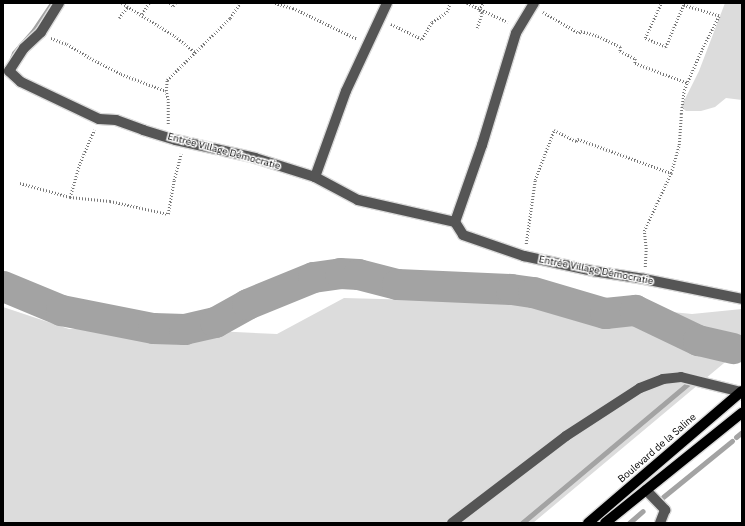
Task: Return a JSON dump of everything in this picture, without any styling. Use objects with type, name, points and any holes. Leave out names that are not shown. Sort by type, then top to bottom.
[{"type":"main road","name":"Boulevard de la Saline","points":[[588,523],[741,392]]},
{"type":"main road","points":[[605,523],[742,413]]},
{"type":"street","points":[[6,71],[24,48],[40,32],[59,3]]},
{"type":"street","points":[[315,177],[346,91],[374,30],[381,19],[387,3]]},
{"type":"street","points":[[455,222],[482,145],[519,27],[533,4]]},
{"type":"street","name":"Entrée Village Démocratie","points":[[6,71],[21,82],[99,119],[116,120],[143,130],[185,142],[255,158],[315,177],[358,200],[455,222],[463,235],[524,256],[593,271],[644,279],[742,299]]},
{"type":"street","points":[[452,523],[566,436],[640,388],[663,379],[680,377],[741,392]]},
{"type":"street","points":[[646,490],[665,510],[660,523]]},
{"type":"path","points":[[122,3],[142,14],[175,36],[196,53]]},
{"type":"path","points":[[142,14],[149,3]]},
{"type":"path","points":[[170,3],[173,6],[175,3]]},
{"type":"path","points":[[168,136],[167,80],[230,18],[240,3]]},
{"type":"path","points":[[275,3],[293,8],[368,44]]},
{"type":"path","points":[[381,19],[422,39],[432,22],[447,12],[450,3]]},
{"type":"path","points":[[467,3],[479,10],[519,27]]},
{"type":"path","points":[[479,10],[484,3]]},
{"type":"path","points":[[644,279],[646,249],[644,231],[671,173],[679,145],[680,114],[684,90],[688,84],[702,49],[719,16],[684,5],[666,47],[645,38],[660,3]]},
{"type":"path","points":[[533,4],[579,33],[581,31],[598,36],[621,47],[620,51],[636,59],[634,63],[688,84]]},
{"type":"path","points":[[120,18],[128,6]]},
{"type":"path","points":[[477,28],[482,13],[479,10]]},
{"type":"path","points":[[40,32],[67,44],[121,74],[166,91]]},
{"type":"path","points":[[70,197],[80,163],[99,119]]},
{"type":"path","points":[[524,256],[535,180],[554,130],[576,141],[578,139],[671,173]]},
{"type":"path","points":[[20,183],[70,197],[110,201],[168,214],[174,180],[185,142]]},
{"type":"shaded area","points":[[725,3],[742,3],[742,100],[726,98],[715,107],[701,111],[686,111],[681,107],[699,71]]},
{"type":"shaded area","points":[[344,298],[601,305],[692,314],[742,309],[742,348],[533,523],[3,523],[3,307],[69,329],[153,328],[277,334]]},
{"type":"waterway","points":[[12,58],[14,53],[34,30],[52,3]]},
{"type":"waterway","points":[[3,286],[61,310],[153,328],[184,329],[215,322],[247,304],[313,277],[340,273],[358,274],[397,284],[511,289],[533,292],[605,313],[635,310],[698,340],[733,348]]},
{"type":"waterway","points":[[698,340],[742,343]]},
{"type":"waterway","points":[[522,523],[689,383]]},
{"type":"waterway","points":[[736,437],[742,432]]},
{"type":"waterway","points":[[663,497],[732,441]]},
{"type":"waterway","points":[[629,523],[643,511]]}]
